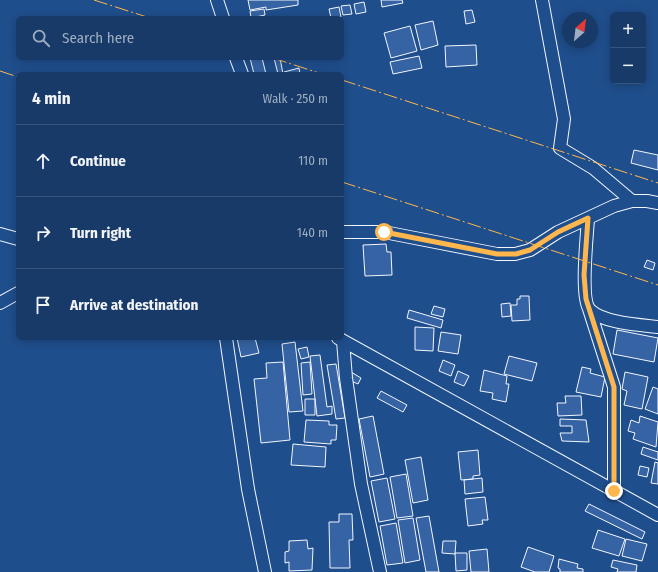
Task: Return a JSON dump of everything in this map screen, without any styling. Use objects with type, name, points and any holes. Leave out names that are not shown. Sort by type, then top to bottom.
[{"type":"street","points":[[217,0],[221,16]]},
{"type":"street","points":[[542,0],[564,119],[560,148],[593,168],[632,201]]},
{"type":"street","points":[[237,60],[241,72]]},
{"type":"street","points":[[344,232],[384,232],[497,254],[516,254],[530,250],[558,232],[614,206],[632,201],[658,203]]},
{"type":"street","points":[[588,218],[584,275],[586,299],[614,387],[614,491]]},
{"type":"street","points":[[0,234],[16,238]]},
{"type":"street","points":[[0,303],[16,294]]},
{"type":"street","points":[[589,309],[598,315],[630,324],[658,327]]},
{"type":"street","points":[[226,340],[248,489],[265,572]]},
{"type":"street","points":[[340,340],[361,484],[380,572]]},
{"type":"street","points":[[342,340],[658,515]]},
{"type":"building","points":[[248,0],[298,0],[298,5],[266,10],[266,7],[250,10]]},
{"type":"building","points":[[381,0],[402,0],[403,3],[382,7]]},
{"type":"building","points":[[364,2],[366,12],[356,14],[354,4]]},
{"type":"building","points":[[350,5],[352,14],[343,15],[341,6]]},
{"type":"building","points":[[339,7],[341,16],[331,16],[329,9]]},
{"type":"building","points":[[264,9],[265,15],[251,16],[250,11]]},
{"type":"building","points":[[472,10],[475,22],[466,24],[464,11]]},
{"type":"building","points":[[433,21],[438,45],[421,50],[415,25]]},
{"type":"building","points":[[410,26],[417,51],[391,58],[384,33]]},
{"type":"building","points":[[476,45],[477,65],[446,67],[445,46]]},
{"type":"building","points":[[419,56],[422,68],[393,74],[390,62]]},
{"type":"building","points":[[250,60],[262,60],[266,72],[254,72]]},
{"type":"building","points":[[274,60],[280,60],[283,72],[278,72]]},
{"type":"building","points":[[299,68],[300,72],[284,72]]},
{"type":"building","points":[[634,150],[658,155],[658,170],[631,163]]},
{"type":"building","points":[[386,244],[387,252],[391,252],[392,275],[365,276],[363,245]]},
{"type":"building","points":[[647,260],[655,263],[653,270],[644,267]]},
{"type":"building","points":[[520,296],[529,296],[530,320],[512,321],[511,305],[517,305],[517,299],[520,299]]},
{"type":"building","points":[[510,303],[511,316],[502,317],[501,304]]},
{"type":"building","points":[[434,306],[445,309],[443,317],[431,314]]},
{"type":"building","points":[[409,310],[443,320],[441,328],[407,318]]},
{"type":"building","points":[[415,327],[434,328],[433,351],[415,350]]},
{"type":"building","points":[[617,330],[658,338],[654,362],[613,354]]},
{"type":"building","points":[[441,332],[461,335],[458,354],[438,351]]},
{"type":"building","points":[[237,340],[256,340],[259,353],[241,357]]},
{"type":"building","points":[[295,342],[303,411],[289,412],[282,344]]},
{"type":"building","points":[[307,347],[309,357],[301,359],[298,349]]},
{"type":"building","points":[[320,355],[327,407],[332,406],[332,414],[317,416],[310,356]]},
{"type":"building","points":[[509,356],[537,363],[532,381],[504,374]]},
{"type":"building","points":[[443,360],[455,365],[451,376],[439,371]]},
{"type":"building","points":[[283,362],[290,440],[261,443],[254,379],[267,378],[266,363]]},
{"type":"building","points":[[310,362],[312,394],[303,395],[301,363]]},
{"type":"building","points":[[336,364],[345,418],[336,419],[327,365]]},
{"type":"building","points":[[582,367],[591,369],[590,373],[605,377],[601,397],[576,392]]},
{"type":"building","points":[[484,370],[507,376],[506,384],[509,384],[506,402],[492,399],[493,393],[480,391]]},
{"type":"building","points":[[458,371],[469,376],[464,386],[454,382]]},
{"type":"building","points":[[351,372],[361,378],[358,384],[347,379]]},
{"type":"building","points":[[625,372],[648,377],[642,409],[624,405],[627,391],[622,389]]},
{"type":"building","points":[[653,387],[658,389],[658,414],[645,409]]},
{"type":"building","points":[[381,391],[407,405],[403,412],[377,398]]},
{"type":"building","points":[[565,396],[581,396],[582,415],[558,416],[557,403],[566,403]]},
{"type":"building","points":[[305,399],[315,399],[315,415],[305,415]]},
{"type":"building","points":[[373,416],[384,474],[370,477],[359,419]]},
{"type":"building","points":[[640,416],[658,422],[656,447],[633,439],[635,433],[628,431],[631,420],[639,423]]},
{"type":"building","points":[[560,419],[586,420],[589,442],[562,441],[560,433],[572,433],[572,426],[560,426]]},
{"type":"building","points":[[306,420],[329,421],[329,425],[337,425],[336,440],[331,440],[331,444],[304,442]]},
{"type":"building","points":[[293,444],[326,447],[325,467],[291,465]]},
{"type":"building","points":[[643,447],[658,452],[658,460],[641,454]]},
{"type":"building","points":[[478,450],[480,475],[473,476],[473,479],[461,480],[458,452]]},
{"type":"building","points":[[421,457],[428,500],[413,503],[405,460]]},
{"type":"building","points":[[655,462],[658,463],[658,484],[651,483]]},
{"type":"building","points":[[640,466],[649,468],[647,477],[638,475]]},
{"type":"building","points":[[406,474],[413,516],[397,518],[390,477]]},
{"type":"building","points":[[387,478],[395,519],[379,522],[371,481]]},
{"type":"building","points":[[482,478],[483,492],[465,494],[464,480]]},
{"type":"building","points":[[485,497],[488,520],[482,520],[483,524],[468,526],[465,499]]},
{"type":"building","points":[[589,504],[645,532],[642,539],[585,511]]},
{"type":"building","points":[[339,514],[352,514],[353,540],[349,540],[350,568],[330,568],[329,522],[339,522]]},
{"type":"building","points":[[429,516],[439,572],[426,572],[416,518]]},
{"type":"building","points":[[413,518],[420,560],[405,563],[398,520]]},
{"type":"building","points":[[396,523],[403,563],[387,565],[380,526]]},
{"type":"building","points":[[598,530],[625,539],[619,556],[592,548]]},
{"type":"building","points":[[626,539],[647,544],[642,561],[622,556]]},
{"type":"building","points":[[307,540],[308,549],[313,548],[312,570],[289,571],[289,562],[285,563],[285,552],[289,551],[289,541]]},
{"type":"building","points":[[443,541],[456,541],[455,554],[442,553]]},
{"type":"building","points":[[528,547],[554,556],[549,572],[535,572],[521,567]]},
{"type":"building","points":[[487,549],[489,572],[471,572],[469,551]]},
{"type":"building","points":[[455,553],[467,553],[467,570],[456,571]]},
{"type":"building","points":[[559,559],[578,564],[577,568],[583,569],[583,572],[560,572],[560,569],[558,568]]},
{"type":"building","points":[[613,560],[637,565],[636,572],[617,572],[618,569],[611,567]]},
{"type":"power","points":[[94,0],[144,16]]},
{"type":"power","points":[[279,60],[316,72]]},
{"type":"power","points":[[0,71],[16,76]]},
{"type":"power","points":[[344,81],[658,183]]},
{"type":"power","points":[[344,183],[658,285]]},
{"type":"route","points":[[384,232],[497,254],[516,254],[530,250],[558,232],[588,218],[584,275],[586,299],[614,387],[614,491]]}]
